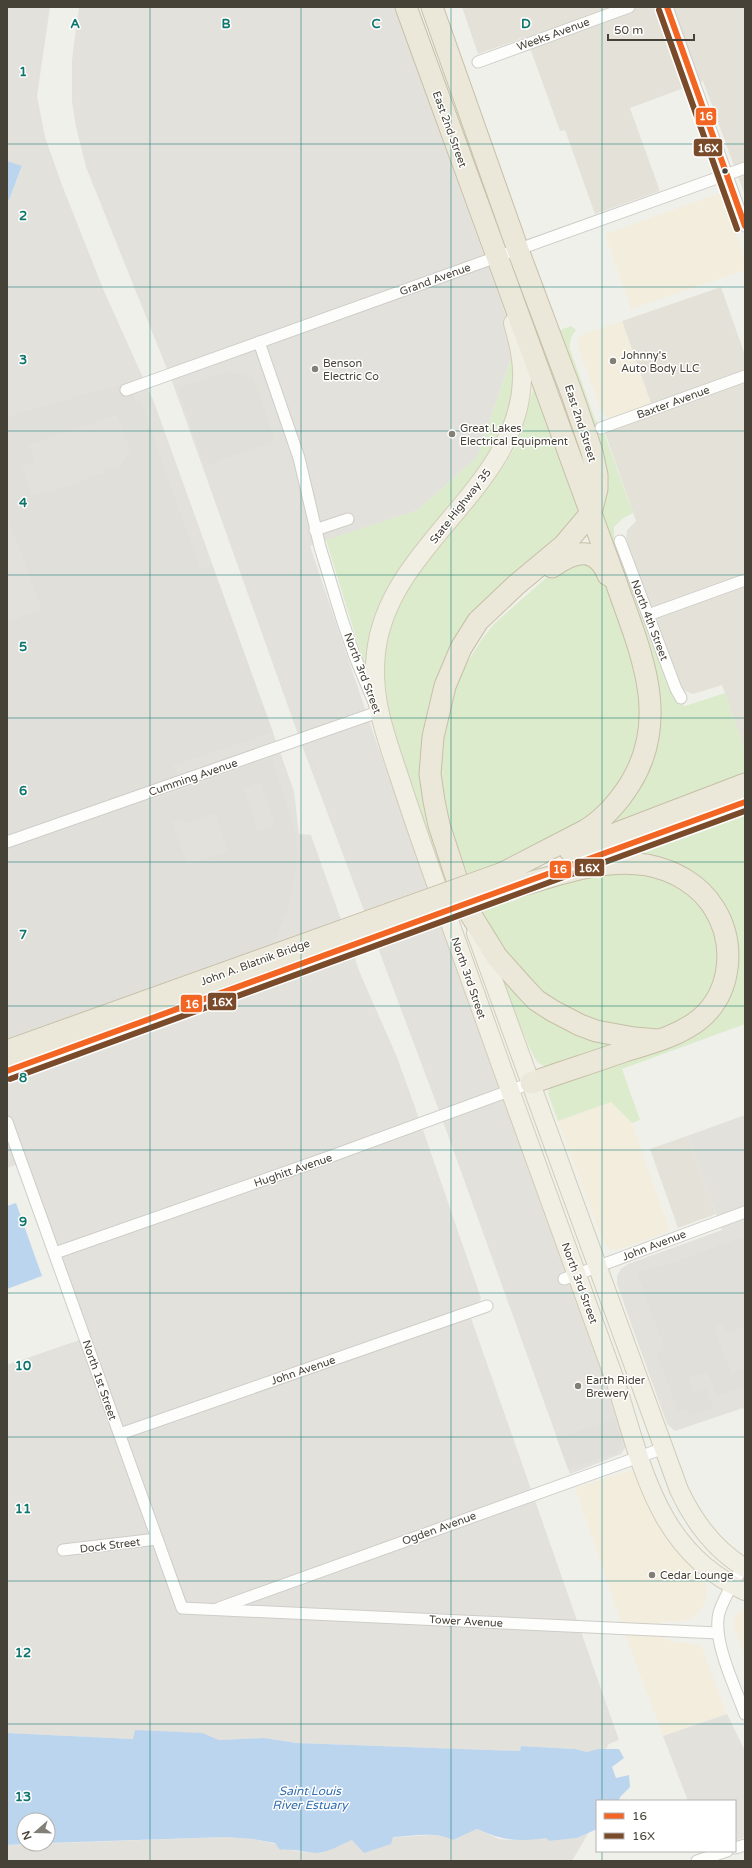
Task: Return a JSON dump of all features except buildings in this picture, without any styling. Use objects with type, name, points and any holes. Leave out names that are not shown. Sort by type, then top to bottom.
[{"type":"highway","name":"East 2nd Street","points":[[406,7],[591,514]]},
{"type":"highway","name":"East 2nd Street","points":[[432,7],[518,250],[592,452],[597,482],[591,514]]},
{"type":"highway","name":"North 3rd Street","points":[[466,908],[440,825],[434,801],[430,774],[433,737],[445,686],[461,648],[478,621],[516,585],[564,545],[591,514]]},
{"type":"highway","points":[[506,881],[597,822],[616,804],[640,766],[650,730],[651,704],[642,657],[591,514]]},
{"type":"highway","points":[[461,648],[549,569],[568,556],[585,553],[595,557],[605,568],[631,635],[642,657]]},
{"type":"highway","points":[[506,881],[580,847],[745,784]]},
{"type":"highway","points":[[506,881],[745,802]]},
{"type":"highway","points":[[506,881],[592,866],[630,863],[648,865],[669,871],[700,891],[714,908],[727,942],[726,980],[712,1004],[701,1018],[687,1028],[658,1040],[531,1083]]},
{"type":"highway","name":"John A. Blatnik Bridge","points":[[7,1051],[506,881]]},
{"type":"highway","name":"John A. Blatnik Bridge","points":[[7,1070],[506,881]]},
{"type":"highway","points":[[466,908],[506,968],[536,1000],[580,1025],[596,1031],[634,1038],[658,1040]]},
{"type":"main road","name":"State Highway 35","points":[[378,712],[375,690],[375,655],[382,622],[392,596],[415,563],[486,473],[509,435],[517,412],[521,396],[522,368],[520,350],[499,263]]},
{"type":"main road","name":"North 3rd Street","points":[[378,712],[509,1091],[570,1277],[616,1383],[640,1456],[659,1507],[673,1532],[696,1559],[739,1588]]},
{"type":"main road","name":"North 3rd Street","points":[[466,908],[679,1490],[691,1514],[712,1541],[744,1567]]},
{"type":"street","name":"Weeks Avenue","points":[[478,62],[629,7]]},
{"type":"street","points":[[666,7],[745,226]]},
{"type":"street","name":"Grand Avenue","points":[[126,390],[259,342],[499,263],[518,250],[745,168]]},
{"type":"street","name":"North 3rd Street","points":[[259,342],[299,458],[315,530],[349,641],[378,712]]},
{"type":"street","name":"Baxter Avenue","points":[[601,428],[745,376]]},
{"type":"street","points":[[315,530],[348,519]]},
{"type":"street","name":"North 4th Street","points":[[620,541],[676,689],[681,698]]},
{"type":"street","points":[[648,615],[745,580]]},
{"type":"street","name":"Cumming Avenue","points":[[7,842],[378,712]]},
{"type":"street","name":"Hughitt Avenue","points":[[55,1253],[329,1157],[531,1083]]},
{"type":"street","name":"North 1st Street","points":[[7,1122],[182,1608],[214,1610]]},
{"type":"street","name":"John Avenue","points":[[570,1277],[745,1212]]},
{"type":"street","name":"John Avenue","points":[[120,1434],[487,1306]]},
{"type":"street","name":"Ogden Avenue","points":[[214,1610],[664,1448]]},
{"type":"street","name":"Dock Street","points":[[63,1550],[158,1539]]},
{"type":"street","name":"North 3rd Street","points":[[744,1567],[739,1588],[720,1612],[718,1633],[721,1647],[745,1714]]},
{"type":"street","name":"Tower Avenue","points":[[214,1610],[718,1633]]},
{"type":"street","points":[[697,1861],[724,1852]]},
{"type":"shaded area","points":[[7,7],[50,7],[37,96],[45,137],[62,185],[104,291],[154,402],[294,791],[299,834],[311,835],[360,973],[397,1057],[421,1124],[481,1298],[471,1318],[619,1740],[609,1744],[606,1749],[587,1752],[575,1749],[521,1746],[520,1751],[297,1743],[264,1738],[219,1740],[135,1730],[134,1739],[7,1733],[7,1365],[85,1338],[22,1163],[7,1168],[7,199],[9,200],[22,167],[7,161]]},
{"type":"shaded area","points":[[79,7],[394,7],[512,332],[515,348],[477,457],[418,510],[310,546],[376,741],[628,1439],[627,1445],[621,1454],[570,1474],[441,1116],[300,740],[173,384],[86,167],[76,127],[72,102],[72,60]]},
{"type":"shaded area","points":[[462,7],[745,7],[745,196],[703,81],[630,108],[660,191],[595,214],[565,130],[560,131],[526,37],[478,54]]},
{"type":"shaded area","points":[[719,194],[726,205],[745,258],[745,270],[631,309],[605,234]]},
{"type":"shaded area","points":[[721,287],[745,355],[745,751],[722,685],[693,694],[685,691],[681,685],[626,539],[627,530],[636,521],[605,433],[655,415],[622,321]]},
{"type":"shaded area","name":"Johnny's Auto Body LLC","points":[[622,321],[651,404],[611,418],[606,417],[600,409],[577,343],[580,336]]},
{"type":"shaded area","points":[[228,371],[253,378],[275,440],[205,466],[178,388]]},
{"type":"shaded area","points":[[128,382],[136,403],[141,401],[200,569],[212,565],[273,732],[173,765],[177,776],[146,787],[151,801],[272,757],[294,829],[298,850],[296,870],[287,912],[272,945],[7,1041],[7,622],[42,609],[7,516],[7,417]],"holes":[[[117,414],[130,450],[121,465],[108,470],[103,467],[104,473],[45,494],[44,492],[32,496],[22,466],[35,461],[29,445],[87,425],[88,426]],[[260,782],[275,825],[258,831],[243,788]],[[215,813],[228,851],[187,865],[172,823],[184,819],[185,823]]]},
{"type":"shaded area","points":[[611,1102],[632,1123],[670,1231],[618,1250],[611,1249],[605,1245],[602,1239],[558,1121]]},
{"type":"shaded area","points":[[745,1115],[745,1412],[743,1408],[675,1431],[667,1424],[617,1284],[617,1276],[621,1269],[628,1264],[722,1230],[687,1136]]},
{"type":"shaded area","points":[[687,1136],[716,1214],[678,1228],[650,1149]]},
{"type":"shaded area","points":[[745,1236],[745,1326],[726,1333],[722,1324],[714,1327],[731,1373],[745,1368],[745,1386],[717,1396],[708,1372],[688,1378],[694,1393],[706,1389],[713,1408],[690,1416],[687,1408],[678,1411],[657,1353],[665,1349],[637,1272],[667,1265]]},
{"type":"shaded area","points":[[614,1418],[622,1442],[617,1452],[568,1469],[557,1439]]},
{"type":"shaded area","points":[[628,1471],[634,1472],[640,1477],[679,1552],[703,1579],[707,1587],[707,1597],[704,1605],[696,1615],[690,1619],[680,1622],[660,1621],[668,1641],[697,1644],[702,1647],[727,1714],[663,1736],[627,1640],[575,1488]]},
{"type":"shaded area","points":[[745,1606],[745,1658],[733,1624],[735,1616]]},
{"type":"shaded area","points":[[727,1714],[745,1751],[745,1837],[736,1841],[736,1800],[688,1800],[663,1736]]},
{"type":"shaded area","points":[[477,1829],[499,1839],[509,1840],[546,1838],[549,1841],[577,1838],[589,1832],[572,1861],[7,1861],[7,1845],[16,1845],[16,1852],[56,1852],[56,1843],[225,1837],[253,1839],[276,1844],[280,1850],[288,1849],[301,1852],[320,1853],[352,1840],[432,1835],[444,1836],[453,1840]]},
{"type":"green space","points":[[571,326],[576,330],[571,339],[570,349],[595,420],[602,427],[633,513],[622,519],[614,527],[616,547],[672,692],[678,703],[685,706],[725,693],[745,751],[745,779],[577,843],[654,742],[595,516],[558,331]]},
{"type":"green space","points":[[515,348],[515,399],[498,444],[379,607],[372,630],[366,670],[326,540],[418,510],[477,457]]},
{"type":"green space","points":[[535,383],[580,514],[436,682],[429,703],[422,745],[441,861],[436,864],[392,730],[383,684],[384,653],[396,606],[427,559],[492,481],[505,464],[516,445]]},
{"type":"green space","points":[[583,559],[603,575],[639,680],[640,742],[606,807],[516,857],[513,899],[595,874],[624,869],[668,879],[696,898],[718,932],[719,973],[700,1008],[668,1029],[637,1031],[574,1016],[530,985],[487,927],[445,807],[441,772],[441,744],[450,700],[460,674],[482,639],[494,624],[546,578],[565,564]]},
{"type":"green space","points":[[745,809],[745,1024],[622,1069],[640,1120],[632,1123],[611,1102],[558,1121],[548,1094],[549,1086],[707,1017],[730,922],[630,855]]},
{"type":"green space","points":[[495,961],[502,969],[624,1041],[547,1068],[537,1062],[503,986]]},
{"type":"water","points":[[7,161],[22,166],[9,200],[7,199]]},
{"type":"water","points":[[16,1203],[42,1276],[7,1289],[7,1206]]},
{"type":"water","name":"Saint Louis River Estuary","points":[[135,1730],[202,1733],[219,1740],[264,1738],[297,1743],[520,1751],[521,1746],[575,1749],[587,1752],[598,1749],[619,1749],[624,1758],[612,1767],[616,1778],[629,1775],[630,1787],[620,1797],[619,1800],[596,1800],[596,1829],[577,1838],[549,1841],[546,1838],[511,1840],[477,1829],[453,1840],[446,1837],[431,1835],[393,1837],[391,1844],[364,1853],[352,1840],[331,1850],[318,1853],[280,1850],[275,1843],[253,1839],[225,1837],[56,1843],[56,1812],[16,1812],[16,1844],[7,1845],[7,1733],[133,1739]]},
{"type":"transit line","name":"16","points":[[667,7],[745,226]]},
{"type":"transit line","name":"16X","points":[[659,10],[737,229]]},
{"type":"transit line","name":"16","points":[[7,1071],[745,802]]},
{"type":"transit line","name":"16X","points":[[10,1079],[745,811]]},
{"type":"place","name":"Johnny's Auto Body LLC","points":[[613,361]]},
{"type":"place","name":"Benson Electric Co","points":[[315,369]]},
{"type":"place","name":"Great Lakes Electrical Equipment","points":[[452,434]]},
{"type":"place","name":"Earth Rider Brewery","points":[[578,1386]]},
{"type":"place","name":"Cedar Lounge","points":[[652,1575]]}]
